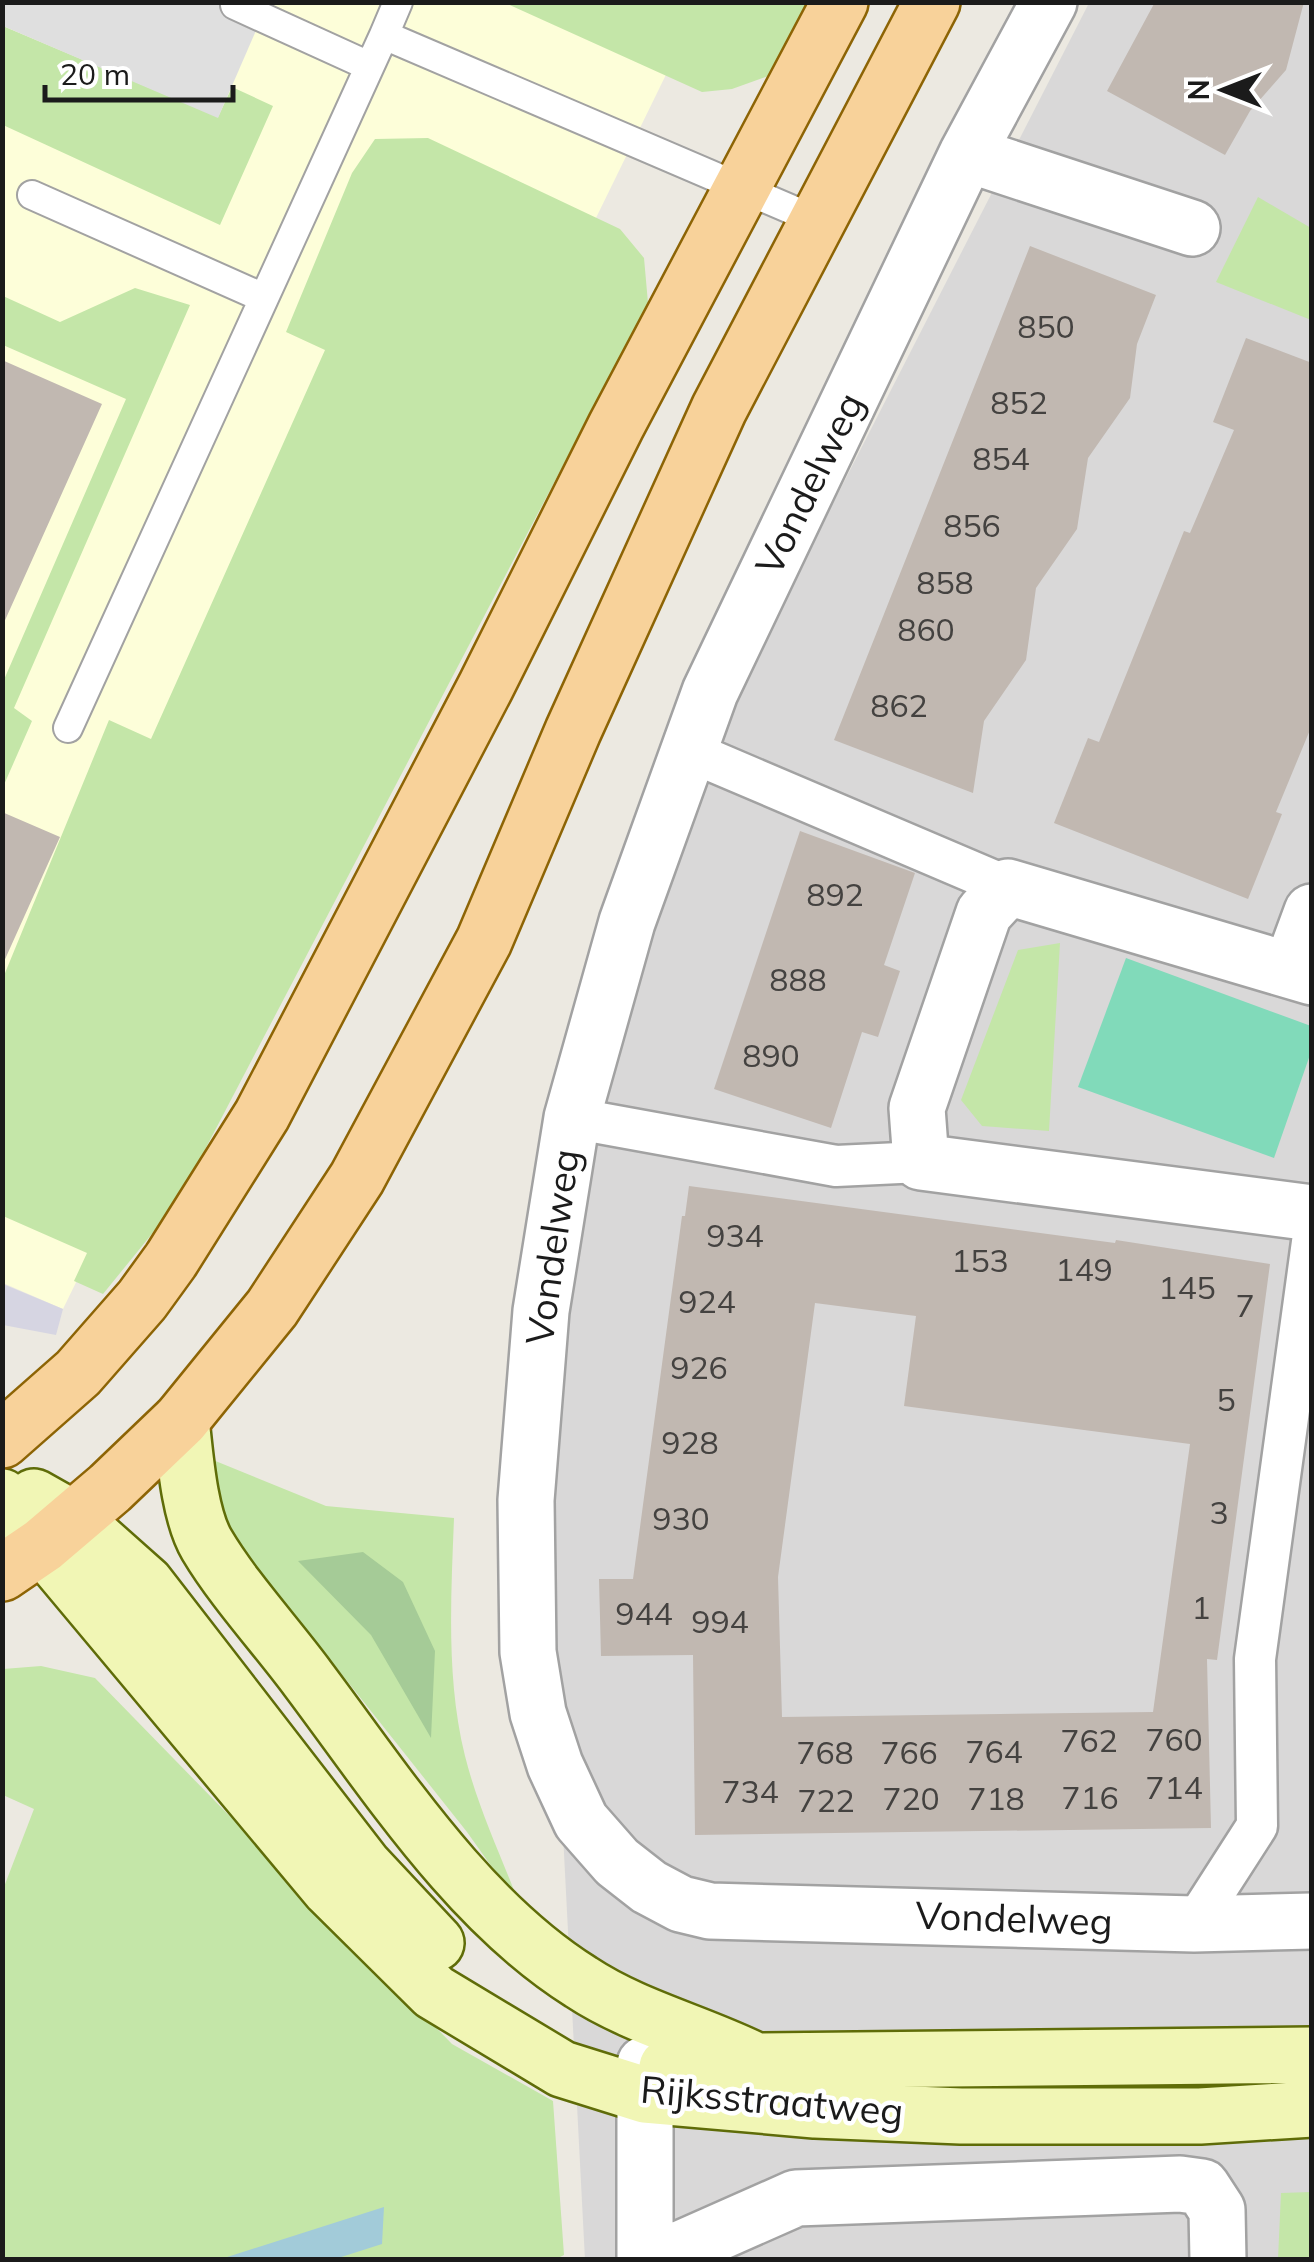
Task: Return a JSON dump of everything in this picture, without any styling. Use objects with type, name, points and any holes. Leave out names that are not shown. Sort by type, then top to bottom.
[{"type":"main road","points":[[2,1440],[78,1374],[142,1300],[262,1115],[840,2]]},
{"type":"main road","points":[[40,1546],[182,1420],[272,1308],[356,1178],[484,940],[718,409],[932,2]]},
{"type":"main road","name":"Rijksstraatweg","points":[[182,1420],[187,1475],[206,1543],[414,1820],[500,1919],[580,1982],[654,2020],[712,2040],[756,2061]]},
{"type":"main road","name":"Rijksstraatweg","points":[[2,1480],[40,1546]]},
{"type":"main road","name":"Rijksstraatweg","points":[[2,1497],[330,1888],[434,1992],[562,2069],[815,2110],[961,2116],[1200,2116],[1312,2108]]},
{"type":"main road","name":"Rijksstraatweg","points":[[645,2080],[711,2073],[756,2061],[1312,2055]]},
{"type":"street","name":"Vondelweg","points":[[1049,2],[967,154],[710,692],[627,922],[572,1118],[541,1311],[526,1500],[528,1652],[538,1714],[555,1765],[581,1821],[617,1862],[681,1904],[710,1911],[1194,1924],[1312,1921]]},
{"type":"street","points":[[967,154],[1192,228]]},
{"type":"street","points":[[691,752],[1008,887],[1301,973],[1312,912]]},
{"type":"street","points":[[921,1162],[917,1108],[984,913],[1008,887]]},
{"type":"street","points":[[572,1118],[836,1166],[921,1162],[1312,1212]]},
{"type":"street","points":[[1194,1924],[1257,1826],[1255,1659],[1312,1242]]},
{"type":"street","points":[[645,2080],[645,2260]]},
{"type":"street","points":[[656,2260],[796,2198],[1180,2184],[1202,2187],[1217,2210],[1218,2260]]},
{"type":"lane","points":[[68,728],[398,2]]},
{"type":"lane","points":[[235,5],[369,66]]},
{"type":"lane","points":[[384,35],[816,220]]},
{"type":"lane","points":[[32,195],[264,298]]},
{"type":"shaded area","points":[[3,3],[701,3],[63,1309],[3,1283]]},
{"type":"shaded area","points":[[3,3],[268,3],[218,118],[3,26]]},
{"type":"shaded area","points":[[1089,3],[1311,3],[1311,2259],[585,2260],[545,1486],[574,1211],[626,980],[737,691]]},
{"type":"shaded area","points":[[3,1284],[63,1309],[56,1335],[3,1325]]},
{"type":"green space","points":[[505,3],[820,3],[771,75],[732,89],[702,92]]},
{"type":"green space","points":[[3,26],[218,117],[232,87],[273,106],[220,225],[3,125]]},
{"type":"green space","points":[[428,138],[620,229],[644,258],[648,303],[177,1203],[103,1294],[74,1281],[87,1253],[3,1216],[3,978],[109,720],[151,739],[325,350],[286,332],[352,173],[375,139]]},
{"type":"green space","points":[[1258,197],[1311,228],[1311,320],[1216,282]]},
{"type":"green space","points":[[135,288],[190,305],[14,708],[32,721],[3,787],[3,682],[126,399],[3,345],[3,296],[60,322]]},
{"type":"green space","points":[[1060,943],[1049,1131],[982,1126],[961,1100],[1018,950]]},
{"type":"green space","points":[[1126,958],[1311,1026],[1311,1052],[1274,1158],[1078,1087]]},
{"type":"green space","points":[[213,1460],[326,1506],[454,1518],[451,1638],[459,1727],[477,1795],[521,1908],[467,1832],[228,1531],[215,1495]]},
{"type":"green space","points":[[363,1552],[403,1582],[435,1651],[431,1738],[371,1635],[298,1561]]},
{"type":"green space","points":[[41,1666],[95,1678],[452,2044],[553,2101],[564,2255],[554,2260],[3,2259],[2,1892],[34,1809],[3,1795],[3,1669]]},
{"type":"green space","points":[[1311,2192],[1311,2259],[1278,2259],[1281,2193]]},
{"type":"water","points":[[384,2207],[382,2244],[335,2259],[221,2259]]},
{"type":"building","points":[[1155,2],[1304,2],[1286,70],[1250,111],[1225,155],[1107,91]]},
{"type":"building","points":[[1030,246],[1156,295],[1137,344],[1130,398],[1088,458],[1077,529],[1036,588],[1026,660],[984,721],[973,793],[834,740]]},
{"type":"building","points":[[1246,338],[1312,363],[1312,725],[1276,812],[1282,814],[1248,899],[1054,823],[1088,738],[1099,742],[1184,531],[1190,533],[1234,430],[1213,422]]},
{"type":"building","points":[[2,360],[102,404],[2,627]]},
{"type":"building","points":[[2,812],[60,837],[2,966]]},
{"type":"building","points":[[800,831],[915,873],[884,965],[900,971],[878,1037],[862,1032],[831,1128],[714,1089]]},
{"type":"building","points":[[689,1186],[1115,1243],[1116,1240],[1270,1264],[1217,1660],[1207,1659],[1211,1828],[695,1835],[693,1655],[601,1656],[599,1579],[633,1579]],"holes":[[[815,1303],[916,1316],[904,1406],[1190,1444],[1153,1712],[782,1717],[778,1577]]]}]
